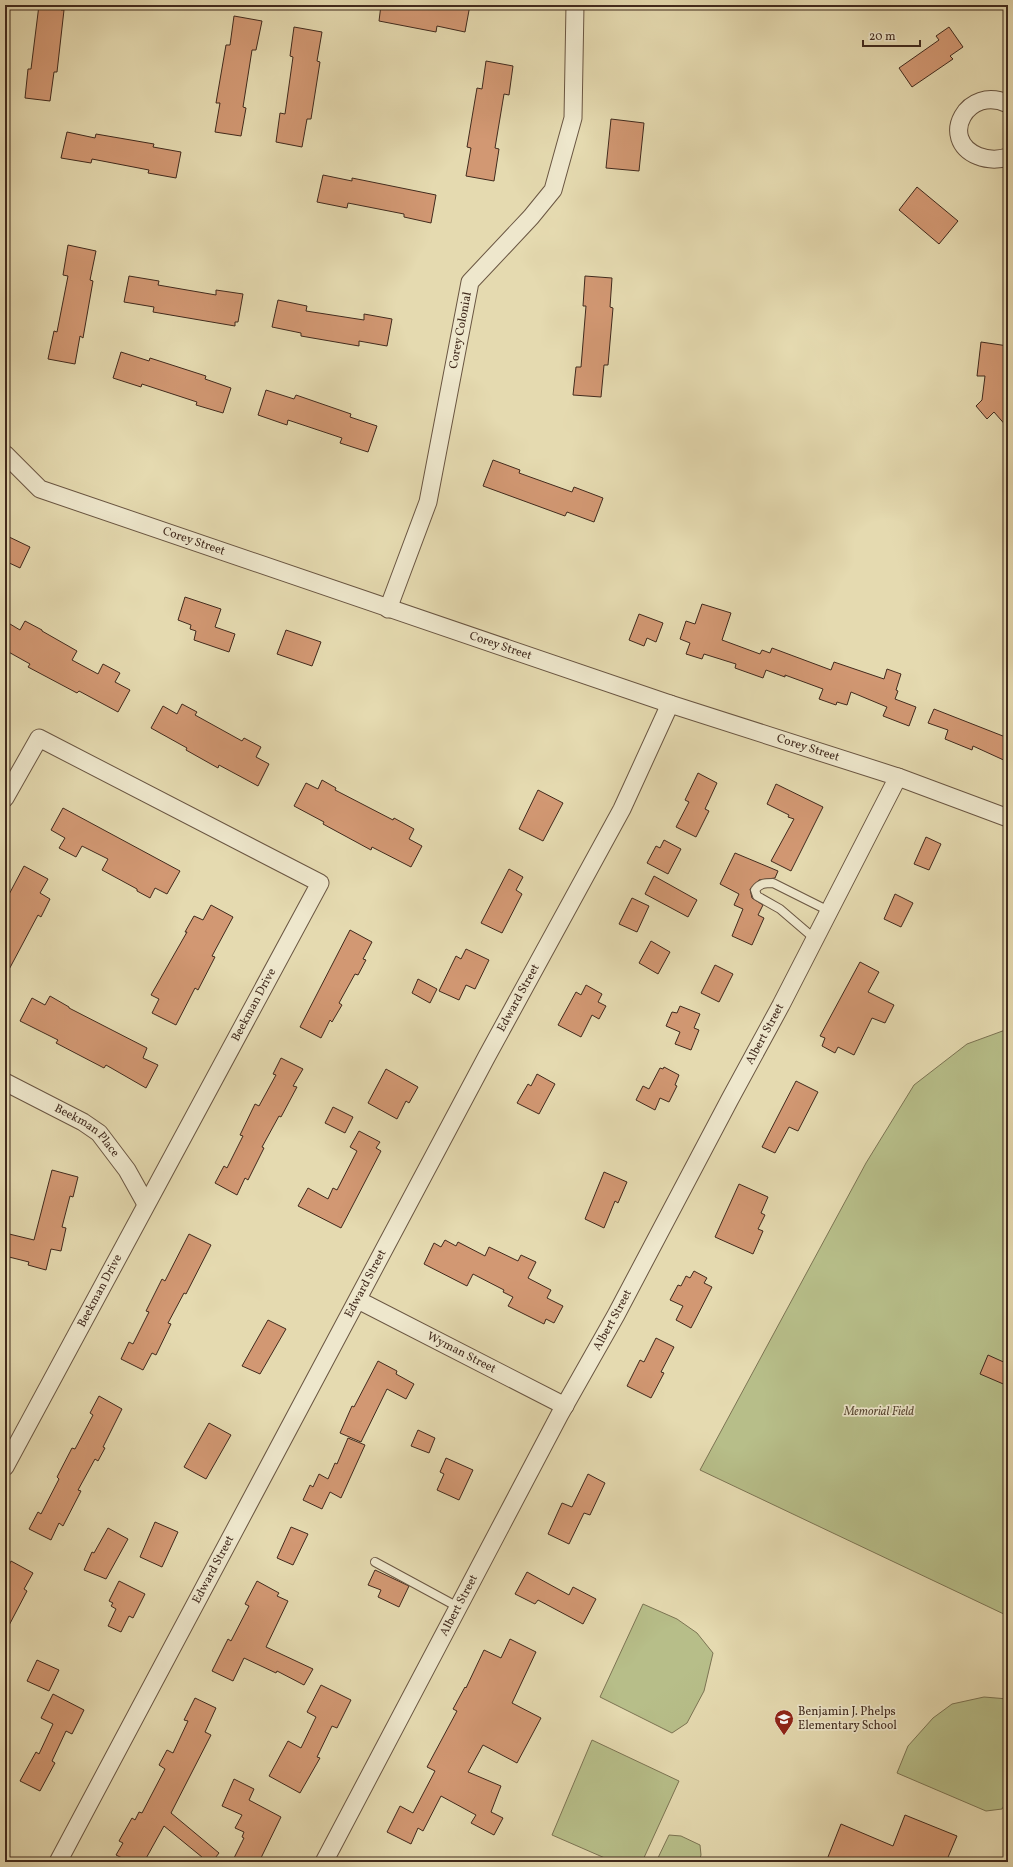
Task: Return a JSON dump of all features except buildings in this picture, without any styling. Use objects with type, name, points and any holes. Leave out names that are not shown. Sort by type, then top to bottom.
[{"type":"street","name":"Corey Colonial","points":[[388,609],[428,502],[470,282],[532,217],[553,190],[573,118],[574,5]]},
{"type":"street","points":[[1008,104],[999,100],[978,102],[965,111],[960,121],[959,129],[963,146],[971,153],[982,158],[994,160],[1008,156]]},
{"type":"street","name":"Corey Street","points":[[5,454],[40,489],[670,704],[898,777],[1008,818]]},
{"type":"street","name":"Edward Street","points":[[58,1862],[487,1056],[622,809],[670,704]]},
{"type":"street","name":"Beekman Drive","points":[[5,798],[39,738],[320,883],[5,1467]]},
{"type":"street","name":"Albert Street","points":[[324,1862],[565,1406],[620,1308],[815,939],[898,777]]},
{"type":"street","name":"Beekman Place","points":[[5,1082],[83,1122],[99,1133],[127,1170],[146,1204]]},
{"type":"street","name":"Wyman Street","points":[[358,1300],[565,1406]]},
{"type":"lane","points":[[815,939],[780,909],[757,896],[755,890],[758,886],[765,883],[773,883],[829,911]]},
{"type":"lane","points":[[375,1562],[458,1607]]},
{"type":"green space","name":"Memorial Field","points":[[1008,1029],[1008,1616],[700,1470],[866,1163],[914,1085],[967,1044]]},
{"type":"green space","points":[[643,1604],[677,1619],[697,1633],[713,1653],[704,1691],[687,1723],[672,1733],[600,1697]]},
{"type":"green space","points":[[984,1697],[1008,1699],[1008,1798],[1002,1809],[986,1811],[897,1773],[908,1746],[933,1718],[952,1704]]},
{"type":"green space","points":[[592,1740],[679,1781],[642,1862],[614,1862],[552,1835]]},
{"type":"green space","points":[[669,1835],[681,1836],[700,1845],[701,1855],[699,1862],[656,1862]]},
{"type":"place","name":"Benjamin J. Phelps Elementary School","points":[[784,1736]]}]
